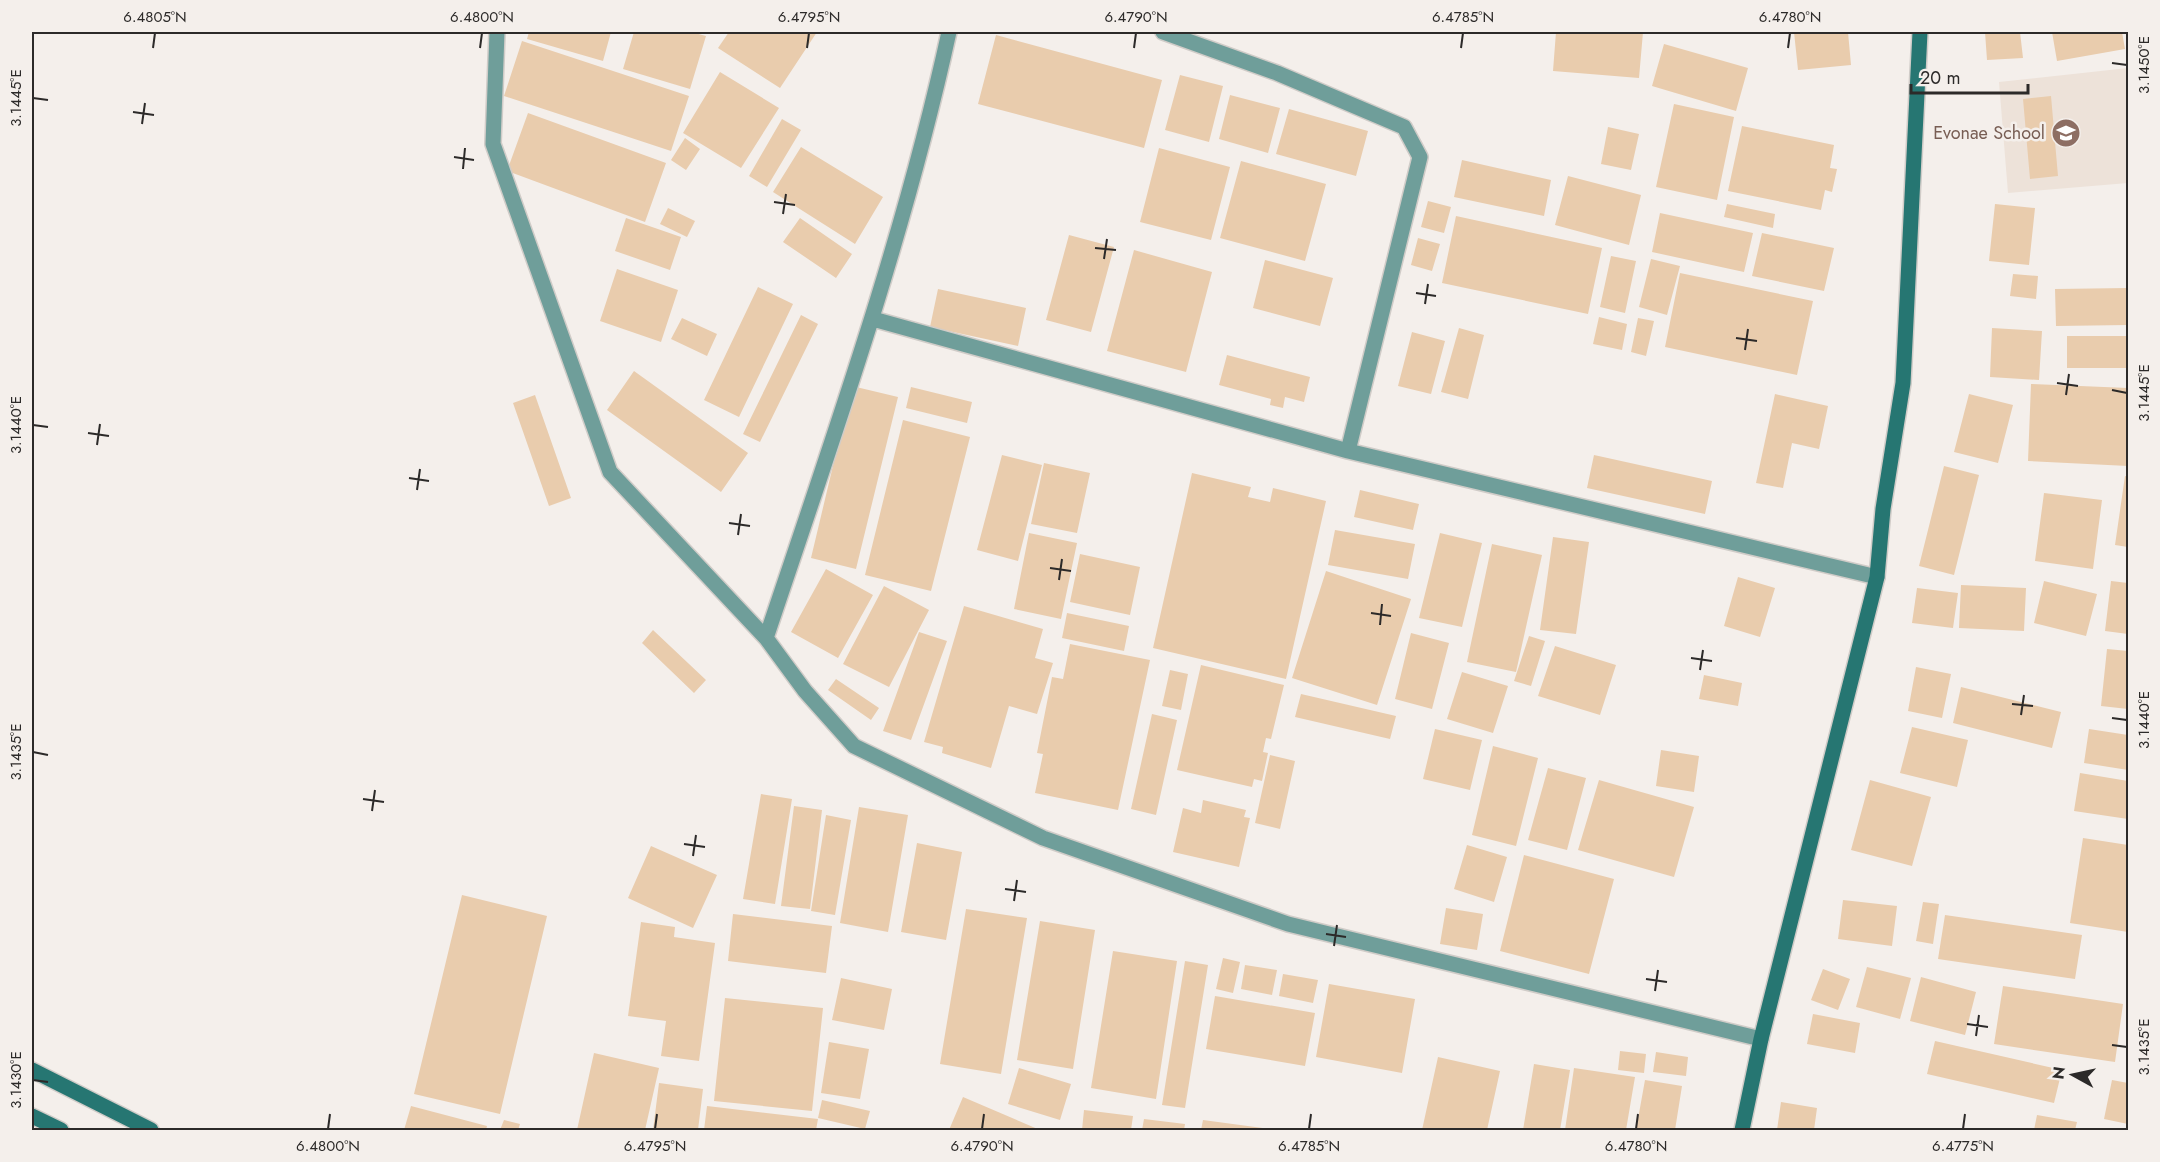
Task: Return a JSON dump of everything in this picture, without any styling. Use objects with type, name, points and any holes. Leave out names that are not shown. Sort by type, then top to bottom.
[{"type":"street","points":[[497,32],[493,144],[610,472],[765,638],[805,691],[854,746],[1043,838],[1288,924],[1761,1038]]},
{"type":"street","points":[[765,638],[873,319],[931,115],[948,32]]},
{"type":"street","points":[[1163,32],[1277,73],[1404,127],[1420,157],[1348,451]]},
{"type":"street","points":[[1742,1131],[1761,1038],[1877,577],[1883,509],[1903,383],[1920,32]]},
{"type":"street","points":[[873,319],[1348,451],[1877,577]]},
{"type":"street","points":[[32,1070],[152,1131]]},
{"type":"street","points":[[32,1116],[61,1131]]},
{"type":"shaded area","name":"Evonae School","points":[[2128,68],[2128,183],[2008,193],[1999,82]]},
{"type":"building","points":[[529,32],[611,32],[603,61],[527,39]]},
{"type":"building","points":[[634,32],[691,32],[706,36],[690,89],[623,69]]},
{"type":"building","points":[[729,32],[817,32],[780,88],[718,48]]},
{"type":"building","points":[[1556,32],[1643,32],[1639,78],[1553,71]]},
{"type":"building","points":[[1794,32],[1848,32],[1851,65],[1798,70]]},
{"type":"building","points":[[1985,32],[2020,32],[2023,58],[1987,60]]},
{"type":"building","points":[[2052,32],[2122,32],[2125,49],[2057,61]]},
{"type":"building","points":[[996,35],[1162,80],[1144,148],[978,104]]},
{"type":"building","points":[[522,41],[689,96],[671,151],[504,96]]},
{"type":"building","points":[[1664,44],[1748,68],[1736,111],[1652,86]]},
{"type":"building","points":[[720,72],[779,108],[741,168],[683,133]]},
{"type":"building","points":[[1180,75],[1223,86],[1209,142],[1165,130]]},
{"type":"building","points":[[1230,95],[1280,108],[1268,153],[1219,139]]},
{"type":"building","points":[[2051,96],[2058,176],[2030,179],[2023,99]]},
{"type":"building","points":[[1674,104],[1734,117],[1717,200],[1656,187]]},
{"type":"building","points":[[1289,109],[1368,131],[1356,176],[1276,154]]},
{"type":"building","points":[[528,113],[666,163],[645,222],[507,171]]},
{"type":"building","points":[[782,119],[801,130],[767,187],[749,176]]},
{"type":"building","points":[[1742,126],[1834,145],[1830,168],[1837,169],[1832,192],[1825,190],[1821,210],[1728,191]]},
{"type":"building","points":[[1608,127],[1639,134],[1631,170],[1601,164]]},
{"type":"building","points":[[685,138],[700,149],[686,170],[671,160]]},
{"type":"building","points":[[801,147],[883,197],[855,244],[773,192]]},
{"type":"building","points":[[1159,148],[1230,167],[1211,240],[1140,222]]},
{"type":"building","points":[[1462,160],[1551,180],[1544,216],[1454,197]]},
{"type":"building","points":[[1241,161],[1326,184],[1305,261],[1220,238]]},
{"type":"building","points":[[1568,176],[1641,195],[1629,245],[1555,225]]},
{"type":"building","points":[[1428,201],[1451,207],[1444,233],[1421,227]]},
{"type":"building","points":[[1727,204],[1775,214],[1773,228],[1724,217]]},
{"type":"building","points":[[1995,204],[2035,208],[2029,265],[1989,261]]},
{"type":"building","points":[[668,208],[695,221],[687,237],[660,224]]},
{"type":"building","points":[[1660,213],[1753,233],[1744,272],[1652,252]]},
{"type":"building","points":[[1456,216],[1602,248],[1588,314],[1442,283]]},
{"type":"building","points":[[626,218],[681,237],[670,270],[615,251]]},
{"type":"building","points":[[800,218],[852,254],[836,278],[783,242]]},
{"type":"building","points":[[1762,233],[1834,248],[1824,291],[1752,276]]},
{"type":"building","points":[[1069,235],[1114,247],[1091,332],[1046,320]]},
{"type":"building","points":[[1418,238],[1440,244],[1432,271],[1411,265]]},
{"type":"building","points":[[1134,250],[1212,272],[1186,372],[1107,351]]},
{"type":"building","points":[[1611,256],[1636,261],[1625,313],[1600,307]]},
{"type":"building","points":[[1651,259],[1680,266],[1667,315],[1639,307]]},
{"type":"building","points":[[1265,260],[1333,278],[1320,326],[1253,308]]},
{"type":"building","points":[[617,269],[678,290],[661,342],[600,321]]},
{"type":"building","points":[[1680,273],[1813,301],[1797,375],[1665,347]]},
{"type":"building","points":[[2013,274],[2038,276],[2036,299],[2010,296]]},
{"type":"building","points":[[758,287],[793,304],[739,417],[704,400]]},
{"type":"building","points":[[2128,288],[2128,325],[2056,326],[2055,289]]},
{"type":"building","points":[[938,289],[1026,308],[1018,346],[930,327]]},
{"type":"building","points":[[801,315],[818,324],[760,442],[743,434]]},
{"type":"building","points":[[1599,317],[1627,324],[1622,350],[1593,344]]},
{"type":"building","points":[[682,318],[717,334],[707,356],[671,339]]},
{"type":"building","points":[[1638,318],[1654,321],[1646,356],[1631,352]]},
{"type":"building","points":[[1459,328],[1484,335],[1468,399],[1441,392]]},
{"type":"building","points":[[1992,328],[2042,331],[2039,380],[1990,377]]},
{"type":"building","points":[[1412,332],[1445,341],[1431,394],[1398,386]]},
{"type":"building","points":[[2067,336],[2128,336],[2128,368],[2067,368]]},
{"type":"building","points":[[1227,355],[1310,377],[1304,402],[1285,397],[1283,408],[1270,405],[1271,399],[1219,385]]},
{"type":"building","points":[[634,371],[748,453],[721,492],[607,410]]},
{"type":"building","points":[[2031,384],[2128,388],[2128,466],[2028,461]]},
{"type":"building","points":[[852,386],[898,397],[856,569],[811,558]]},
{"type":"building","points":[[911,387],[972,402],[967,423],[906,408]]},
{"type":"building","points":[[1775,394],[1828,406],[1819,449],[1792,443],[1783,488],[1756,483]]},
{"type":"building","points":[[1969,394],[2013,405],[1998,463],[1954,452]]},
{"type":"building","points":[[535,395],[571,498],[549,506],[513,403]]},
{"type":"building","points":[[903,420],[970,437],[931,591],[865,575]]},
{"type":"building","points":[[1002,455],[1042,465],[1018,561],[977,550]]},
{"type":"building","points":[[1594,455],[1712,481],[1705,514],[1587,488]]},
{"type":"building","points":[[1044,463],[1090,473],[1077,533],[1031,524]]},
{"type":"building","points":[[1944,466],[1979,475],[1954,575],[1919,566]]},
{"type":"building","points":[[1192,473],[1251,487],[1248,497],[1270,502],[1273,488],[1326,501],[1286,679],[1153,648]]},
{"type":"building","points":[[2125,476],[2128,477],[2128,547],[2115,545]]},
{"type":"building","points":[[1360,490],[1419,504],[1413,530],[1354,517]]},
{"type":"building","points":[[2044,493],[2102,500],[2093,569],[2035,561]]},
{"type":"building","points":[[1335,530],[1415,544],[1408,579],[1328,565]]},
{"type":"building","points":[[1029,533],[1077,543],[1061,619],[1014,609]]},
{"type":"building","points":[[1440,533],[1482,543],[1462,627],[1419,618]]},
{"type":"building","points":[[1553,537],[1589,542],[1576,634],[1540,630]]},
{"type":"building","points":[[1492,544],[1542,555],[1516,672],[1467,662]]},
{"type":"building","points":[[1080,554],[1140,567],[1130,615],[1070,602]]},
{"type":"building","points":[[826,569],[873,595],[838,658],[791,632]]},
{"type":"building","points":[[1326,571],[1411,599],[1377,705],[1292,678]]},
{"type":"building","points":[[1738,577],[1775,588],[1760,637],[1724,626]]},
{"type":"building","points":[[2044,581],[2097,594],[2086,636],[2034,623]]},
{"type":"building","points":[[2111,581],[2128,583],[2128,634],[2105,631]]},
{"type":"building","points":[[1961,585],[2026,588],[2024,631],[1959,628]]},
{"type":"building","points":[[884,586],[929,610],[889,687],[843,664]]},
{"type":"building","points":[[1917,588],[1958,593],[1953,628],[1912,623]]},
{"type":"building","points":[[964,606],[1043,629],[1035,658],[1053,663],[1037,714],[1009,706],[991,768],[942,753],[943,747],[924,742]]},
{"type":"building","points":[[1067,613],[1129,626],[1124,651],[1062,638]]},
{"type":"building","points":[[653,630],[706,680],[694,693],[642,643]]},
{"type":"building","points":[[919,632],[947,641],[911,740],[883,731]]},
{"type":"building","points":[[1411,633],[1449,643],[1432,709],[1395,699]]},
{"type":"building","points":[[1529,636],[1545,641],[1531,686],[1514,681]]},
{"type":"building","points":[[1070,644],[1150,660],[1118,810],[1035,793],[1043,754],[1037,753],[1052,677],[1063,679]]},
{"type":"building","points":[[1555,646],[1616,665],[1600,715],[1538,696]]},
{"type":"building","points":[[2107,649],[2128,651],[2128,709],[2101,706]]},
{"type":"building","points":[[1201,665],[1284,685],[1271,739],[1266,738],[1263,752],[1268,753],[1262,781],[1254,779],[1252,787],[1177,770]]},
{"type":"building","points":[[1916,667],[1951,674],[1942,718],[1908,711]]},
{"type":"building","points":[[1170,670],[1188,674],[1181,710],[1162,706]]},
{"type":"building","points":[[1462,672],[1508,686],[1493,733],[1447,719]]},
{"type":"building","points":[[1704,675],[1742,683],[1738,706],[1699,699]]},
{"type":"building","points":[[836,679],[879,708],[871,720],[828,690]]},
{"type":"building","points":[[1961,687],[2061,712],[2052,748],[1953,723]]},
{"type":"building","points":[[1301,694],[1396,716],[1390,739],[1295,717]]},
{"type":"building","points":[[1152,714],[1177,720],[1156,815],[1131,809]]},
{"type":"building","points":[[1912,727],[1968,740],[1957,787],[1900,773]]},
{"type":"building","points":[[1435,729],[1482,740],[1470,790],[1423,779]]},
{"type":"building","points":[[2089,729],[2128,735],[2128,770],[2084,763]]},
{"type":"building","points":[[1493,746],[1538,758],[1516,846],[1472,835]]},
{"type":"building","points":[[1661,750],[1699,756],[1694,792],[1656,786]]},
{"type":"building","points":[[1270,755],[1295,761],[1280,829],[1255,823]]},
{"type":"building","points":[[1548,768],[1586,778],[1567,850],[1528,840]]},
{"type":"building","points":[[2080,773],[2128,781],[2128,819],[2074,811]]},
{"type":"building","points":[[1599,780],[1694,807],[1674,877],[1578,850]]},
{"type":"building","points":[[1870,780],[1931,797],[1912,866],[1851,850]]},
{"type":"building","points":[[761,794],[792,799],[775,904],[743,899]]},
{"type":"building","points":[[1203,800],[1246,810],[1244,817],[1250,818],[1239,867],[1173,852],[1183,808],[1201,813]]},
{"type":"building","points":[[794,806],[822,810],[810,909],[781,906]]},
{"type":"building","points":[[859,807],[908,815],[888,932],[840,923]]},
{"type":"building","points":[[826,815],[851,820],[835,915],[811,911]]},
{"type":"building","points":[[2083,838],[2128,845],[2128,932],[2070,923]]},
{"type":"building","points":[[917,843],[962,852],[946,940],[901,932]]},
{"type":"building","points":[[1467,845],[1507,857],[1494,902],[1454,889]]},
{"type":"building","points":[[651,846],[717,875],[693,928],[628,898]]},
{"type":"building","points":[[1524,855],[1614,879],[1589,974],[1500,951]]},
{"type":"building","points":[[462,895],[547,916],[500,1114],[414,1094]]},
{"type":"building","points":[[1843,900],[1897,906],[1892,946],[1838,939]]},
{"type":"building","points":[[1923,902],[1939,904],[1933,944],[1916,941]]},
{"type":"building","points":[[1446,908],[1483,914],[1477,950],[1440,944]]},
{"type":"building","points":[[966,909],[1027,918],[1001,1074],[940,1064]]},
{"type":"building","points":[[733,914],[832,926],[826,973],[728,961]]},
{"type":"building","points":[[1945,915],[2082,935],[2075,979],[1938,959]]},
{"type":"building","points":[[1040,921],[1095,930],[1073,1069],[1017,1060]]},
{"type":"building","points":[[641,922],[675,927],[674,937],[715,943],[699,1061],[661,1056],[666,1021],[628,1016]]},
{"type":"building","points":[[1113,951],[1177,961],[1156,1099],[1091,1088]]},
{"type":"building","points":[[1223,958],[1240,962],[1233,993],[1216,989]]},
{"type":"building","points":[[1185,961],[1208,965],[1185,1108],[1162,1105]]},
{"type":"building","points":[[1245,965],[1277,970],[1272,995],[1241,989]]},
{"type":"building","points":[[1867,967],[1911,978],[1900,1019],[1856,1007]]},
{"type":"building","points":[[1823,969],[1850,979],[1838,1010],[1811,1000]]},
{"type":"building","points":[[1283,974],[1318,980],[1313,1003],[1279,996]]},
{"type":"building","points":[[1921,977],[1976,992],[1965,1035],[1910,1021]]},
{"type":"building","points":[[841,978],[892,989],[884,1030],[832,1020]]},
{"type":"building","points":[[1329,984],[1415,999],[1402,1073],[1316,1057]]},
{"type":"building","points":[[2003,986],[2123,1004],[2115,1062],[1994,1044]]},
{"type":"building","points":[[1215,996],[1315,1013],[1305,1066],[1206,1049]]},
{"type":"building","points":[[725,998],[823,1008],[812,1111],[714,1101]]},
{"type":"building","points":[[1813,1014],[1860,1023],[1855,1053],[1807,1044]]},
{"type":"building","points":[[1935,1041],[2062,1070],[2054,1103],[1927,1074]]},
{"type":"building","points":[[829,1042],[869,1049],[860,1099],[821,1093]]},
{"type":"building","points":[[1620,1051],[1646,1054],[1644,1073],[1618,1070]]},
{"type":"building","points":[[1656,1052],[1688,1057],[1686,1076],[1653,1072]]},
{"type":"building","points":[[594,1053],[659,1068],[645,1130],[577,1130]]},
{"type":"building","points":[[1438,1057],[1500,1071],[1487,1130],[1422,1130]]},
{"type":"building","points":[[1534,1064],[1570,1070],[1560,1130],[1523,1130]]},
{"type":"building","points":[[1019,1068],[1071,1084],[1060,1120],[1008,1104]]},
{"type":"building","points":[[1574,1068],[1635,1077],[1626,1130],[1565,1130]]},
{"type":"building","points":[[1645,1080],[1682,1086],[1675,1130],[1636,1130]]},
{"type":"building","points":[[2112,1080],[2128,1083],[2128,1124],[2104,1119]]},
{"type":"building","points":[[659,1083],[703,1089],[698,1130],[653,1130]]},
{"type":"building","points":[[963,1097],[1040,1130],[949,1130]]},
{"type":"building","points":[[822,1100],[870,1111],[865,1129],[818,1118]]},
{"type":"building","points":[[1781,1102],[1817,1108],[1814,1130],[1777,1130]]},
{"type":"building","points":[[411,1106],[487,1126],[486,1130],[404,1130]]},
{"type":"building","points":[[707,1106],[818,1119],[816,1130],[704,1130]]},
{"type":"building","points":[[1084,1110],[1133,1116],[1131,1130],[1082,1130]]},
{"type":"building","points":[[2037,1115],[2077,1122],[2075,1130],[2034,1130]]},
{"type":"building","points":[[1144,1119],[1185,1124],[1184,1130],[1142,1130]]},
{"type":"building","points":[[504,1120],[520,1124],[518,1130],[500,1130]]},
{"type":"building","points":[[1203,1120],[1270,1129],[1270,1130],[1201,1130]]},
{"type":"place","name":"Evonae School","points":[[2066,133]]}]
